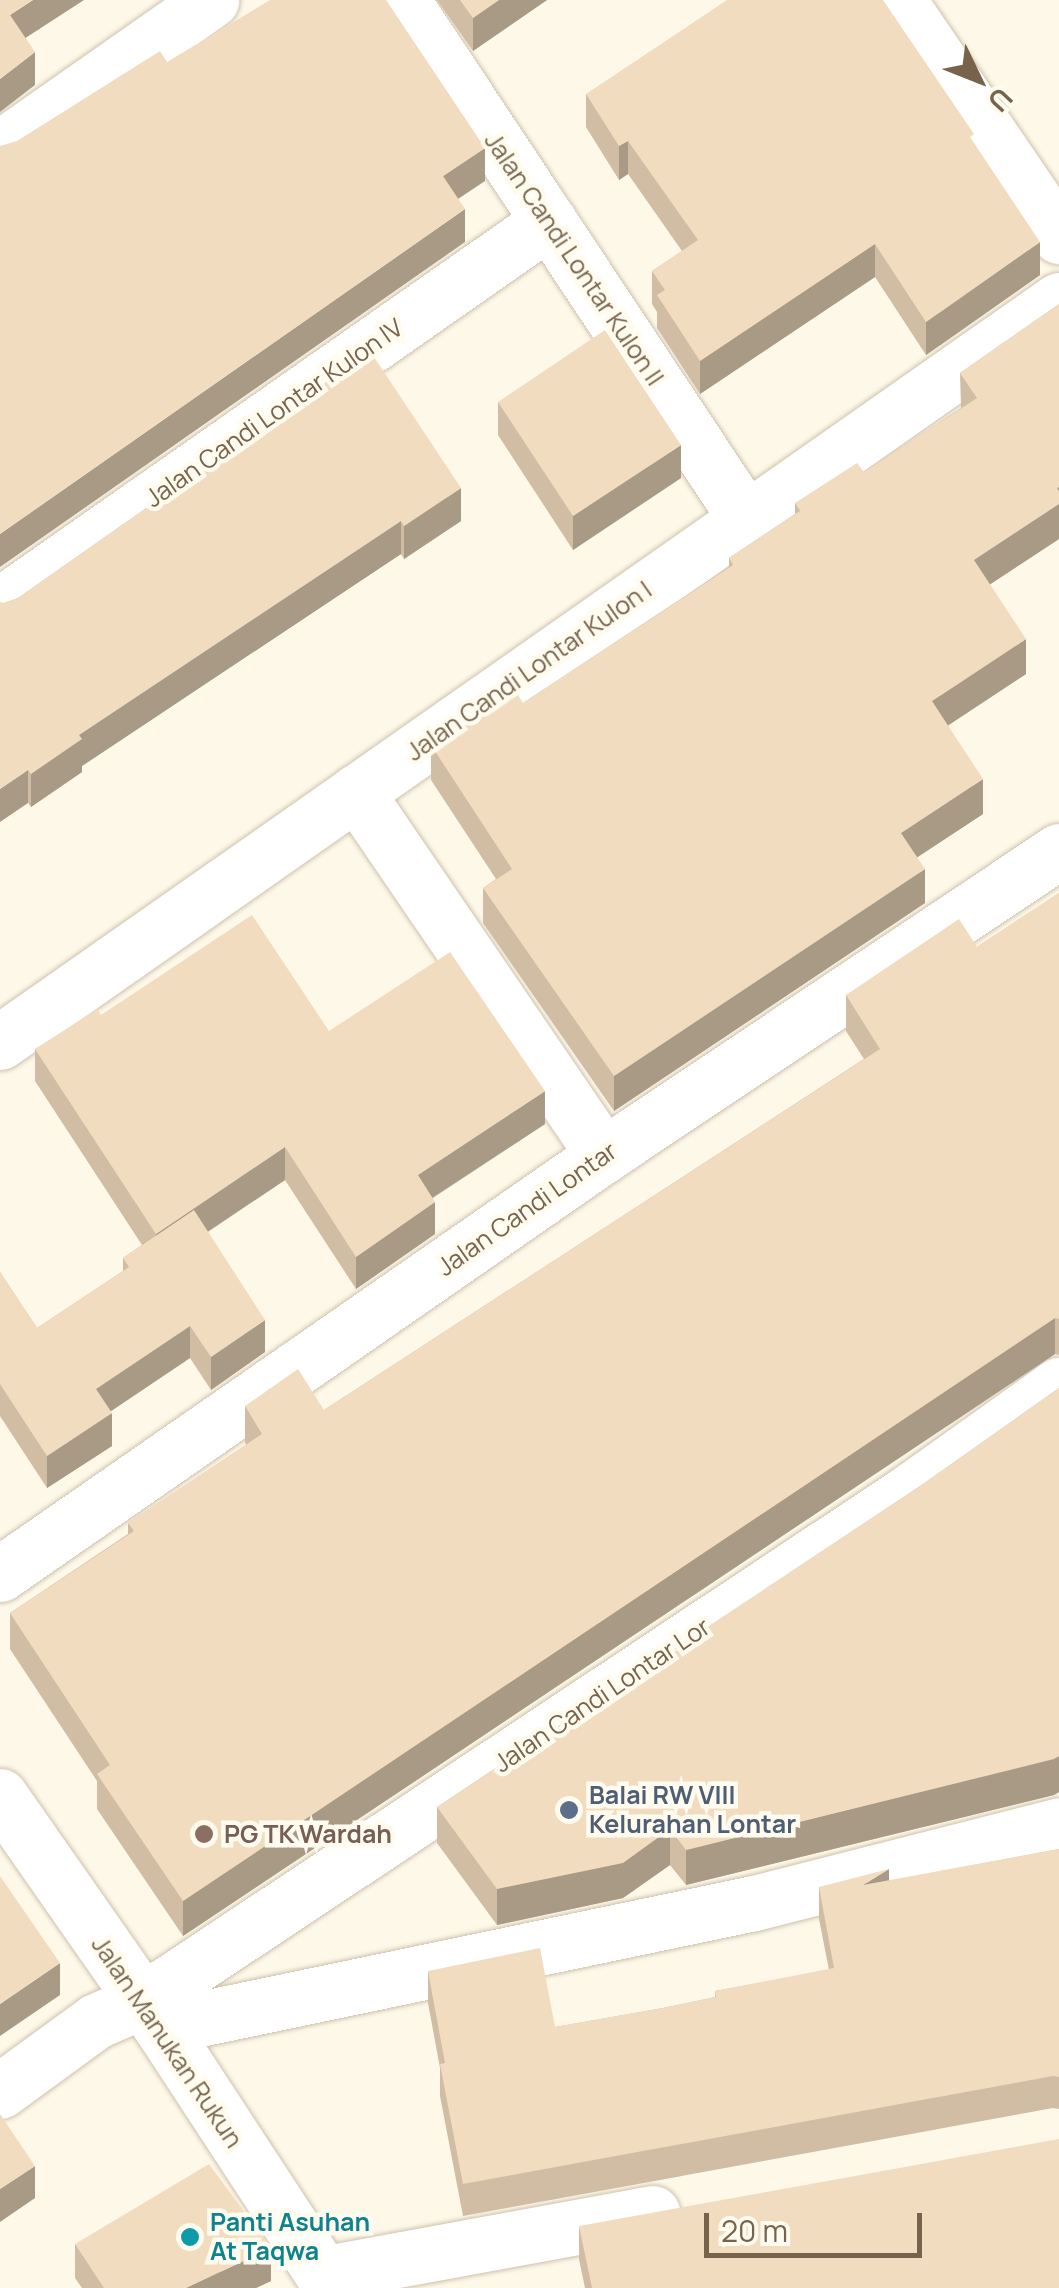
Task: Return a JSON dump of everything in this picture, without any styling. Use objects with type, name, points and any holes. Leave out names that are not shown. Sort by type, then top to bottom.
[{"type":"street","points":[[0,148],[211,0]]},
{"type":"street","name":"Jalan Candi Lontar Kulon II","points":[[402,0],[746,519]]},
{"type":"street","points":[[898,0],[1059,236]]},
{"type":"street","name":"Jalan Candi Lontar Kulon IV","points":[[0,604],[549,221]]},
{"type":"street","name":"Jalan Candi Lontar Kulon I","points":[[4,1030],[356,792],[1059,300]]},
{"type":"street","points":[[356,792],[604,1155]]},
{"type":"street","name":"Jalan Candi Lontar","points":[[0,1574],[604,1155],[1059,851]]},
{"type":"street","name":"Jalan Candi Lontar Lor","points":[[151,2014],[1059,1385]]},
{"type":"street","name":"Jalan Manukan Rukun","points":[[0,1796],[151,2014],[310,2260],[329,2281]]},
{"type":"street","points":[[0,2091],[96,2021],[754,1903],[1059,1825]]},
{"type":"street","points":[[329,2281],[712,2202]]},
{"type":"building","points":[[0,0],[33,0],[10,15],[35,52],[0,79]]},
{"type":"building","points":[[270,0],[386,0],[485,148],[443,176],[465,209],[0,534],[0,146],[17,141],[160,51],[167,62]]},
{"type":"building","points":[[460,0],[499,0],[473,18]]},
{"type":"building","points":[[727,0],[883,0],[974,134],[970,137],[1040,242],[926,322],[875,244],[700,361],[657,295],[665,290],[652,271],[698,240],[628,141],[619,146],[586,94]]},
{"type":"building","points":[[1059,304],[1059,504],[974,560],[1026,639],[932,701],[983,779],[901,833],[925,869],[614,1076],[483,888],[512,869],[431,745],[515,690],[523,703],[733,565],[729,558],[800,511],[795,503],[857,463],[864,472],[977,398],[960,373]]},
{"type":"building","points":[[605,330],[681,445],[573,516],[498,402]]},
{"type":"building","points":[[370,351],[461,488],[404,526],[401,521],[79,735],[82,739],[31,774],[28,770],[0,789],[0,602],[18,598]]},
{"type":"building","points":[[1059,893],[1059,1319],[1055,1318],[183,1901],[97,1774],[110,1765],[10,1613],[134,1531],[128,1523],[262,1434],[245,1406],[298,1369],[324,1410],[880,1049],[846,995],[959,919],[977,947]]},
{"type":"building","points":[[252,915],[329,1031],[450,952],[545,1091],[418,1175],[435,1202],[356,1257],[285,1147],[156,1234],[35,1049],[97,1009],[101,1015]]},
{"type":"building","points":[[194,1210],[265,1320],[211,1357],[190,1326],[96,1389],[112,1413],[47,1456],[0,1384],[0,1272],[37,1328],[129,1267],[123,1258]]},
{"type":"building","points":[[1059,1388],[1059,1756],[686,1850],[670,1829],[623,1863],[497,1889],[437,1807],[923,1484]]},
{"type":"building","points":[[1059,1849],[1059,2077],[463,2184],[440,2064],[445,2063],[428,1971],[540,1948],[555,2027],[663,2008],[716,1997],[715,1991],[834,1968],[819,1887],[889,1869],[863,1885]]},
{"type":"building","points":[[0,1876],[60,1963],[0,2004]]},
{"type":"building","points":[[0,2114],[35,2166],[0,2189]]},
{"type":"building","points":[[1059,2139],[1059,2288],[592,2288],[579,2226]]},
{"type":"building","points":[[209,2164],[271,2248],[186,2288],[104,2288],[75,2244]]},
{"type":"place","name":"Balai RW VIII Kelurahan Lontar","points":[[569,1810]]},
{"type":"place","name":"PG TK Wardah","points":[[204,1834]]},
{"type":"place","name":"Panti Asuhan At Taqwa","points":[[190,2237]]}]
